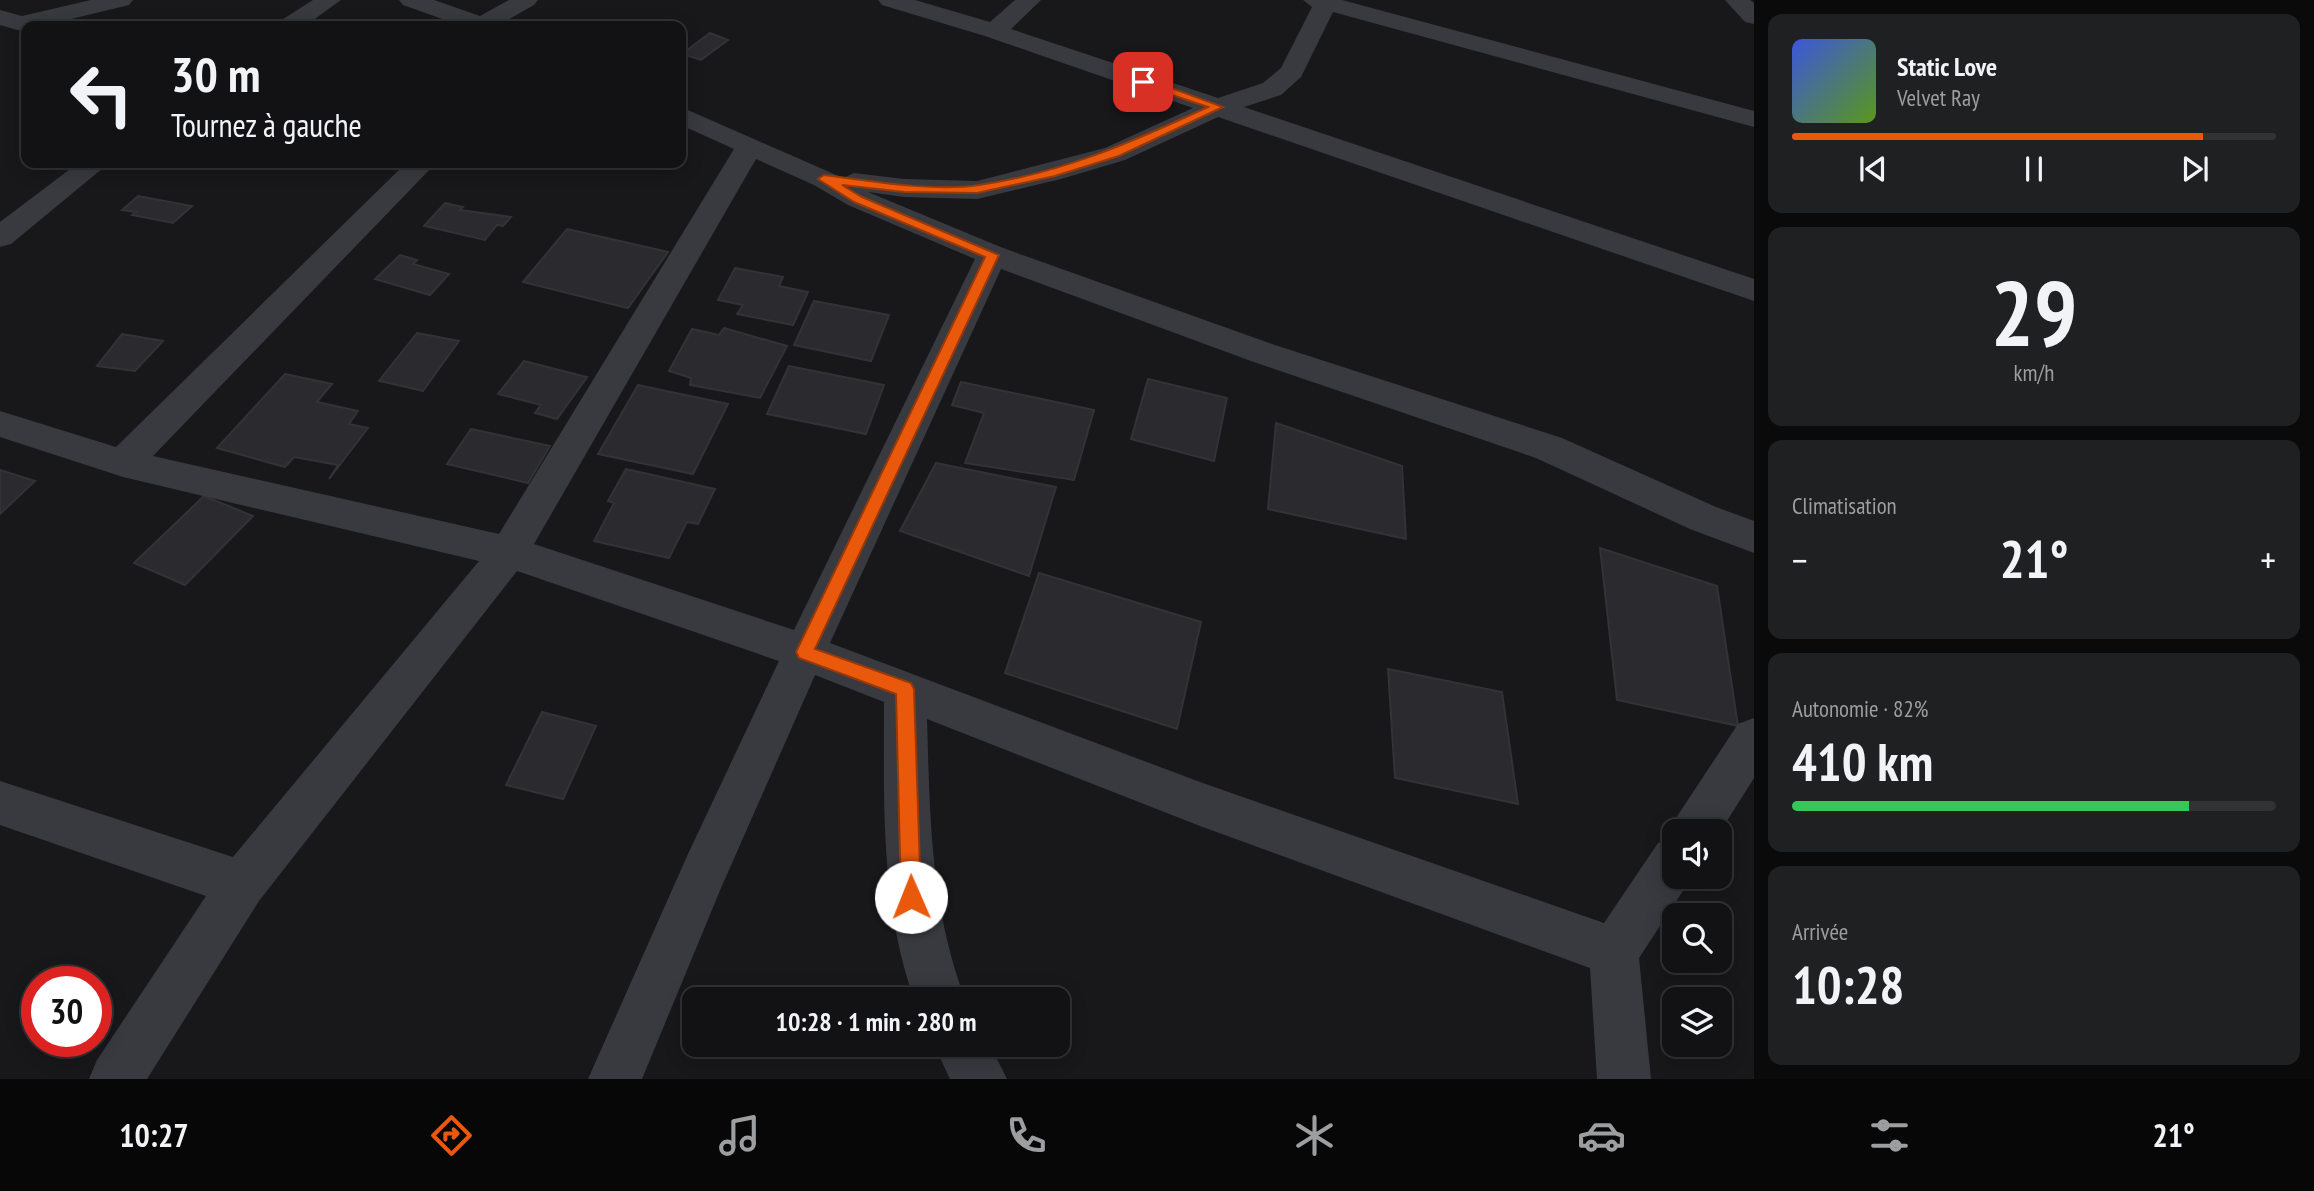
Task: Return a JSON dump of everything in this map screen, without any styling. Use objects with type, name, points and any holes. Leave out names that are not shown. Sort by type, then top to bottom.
[{"type":"street","points":[[0,38],[10,20],[121,0]]},
{"type":"street","points":[[297,21],[329,0]]},
{"type":"street","points":[[411,0],[469,21]]},
{"type":"street","points":[[491,21],[526,0]]},
{"type":"street","points":[[890,0],[994,31],[1754,290]]},
{"type":"street","points":[[994,31],[1029,0]]},
{"type":"street","points":[[1737,0],[1754,17]]},
{"type":"street","points":[[824,179],[904,188],[977,190],[1051,173],[1115,154],[1217,107],[1272,89],[1292,72],[1320,1],[1754,119]]},
{"type":"street","points":[[686,117],[824,179],[858,199],[992,255],[1263,353],[1549,448],[1703,518],[1754,537]]},
{"type":"street","points":[[116,1079],[242,884],[509,552],[750,146]]},
{"type":"street","points":[[1,236],[89,168]]},
{"type":"street","points":[[123,463],[417,168]]},
{"type":"street","points":[[615,1079],[805,652],[992,255]]},
{"type":"street","points":[[0,424],[123,463],[509,552],[805,652],[1200,804],[1615,952]]},
{"type":"street","points":[[905,689],[911,897],[926,968],[934,987]]},
{"type":"street","points":[[1701,819],[1754,739]]},
{"type":"street","points":[[0,803],[242,884]]},
{"type":"street","points":[[1624,1079],[1615,952],[1662,880]]},
{"type":"street","points":[[967,1057],[980,1079]]},
{"type":"building","points":[[710,33],[728,40],[701,60],[686,55],[686,51]]},
{"type":"building","points":[[138,196],[192,206],[173,223],[132,215],[136,212],[122,210]]},
{"type":"building","points":[[445,203],[463,207],[460,210],[511,217],[503,226],[497,225],[485,240],[424,226]]},
{"type":"building","points":[[567,229],[668,252],[628,308],[523,282]]},
{"type":"building","points":[[400,255],[417,260],[413,264],[449,274],[430,295],[375,279]]},
{"type":"building","points":[[735,268],[783,277],[779,286],[808,292],[793,325],[737,314],[743,305],[718,300]]},
{"type":"building","points":[[814,301],[889,315],[871,361],[794,345]]},
{"type":"building","points":[[724,328],[787,346],[760,398],[690,385],[691,378],[669,371],[692,329],[719,335]]},
{"type":"building","points":[[417,333],[459,341],[423,391],[379,381]]},
{"type":"building","points":[[122,334],[163,341],[135,371],[97,366]]},
{"type":"building","points":[[524,361],[587,377],[557,419],[535,413],[541,405],[498,394]]},
{"type":"building","points":[[789,366],[884,385],[866,434],[767,414]]},
{"type":"building","points":[[285,374],[332,384],[317,402],[358,411],[349,424],[368,428],[329,479],[338,465],[294,457],[285,467],[217,448]]},
{"type":"building","points":[[1148,379],[1227,398],[1214,461],[1131,439]]},
{"type":"building","points":[[961,382],[1094,410],[1074,480],[965,463],[984,413],[952,405]]},
{"type":"building","points":[[638,385],[728,404],[693,474],[598,454]]},
{"type":"building","points":[[1276,423],[1402,466],[1406,539],[1268,509]]},
{"type":"building","points":[[471,429],[550,446],[528,483],[447,464]]},
{"type":"building","points":[[936,463],[1056,487],[1029,576],[900,531]]},
{"type":"building","points":[[626,469],[715,489],[698,524],[687,522],[669,558],[594,541],[614,503],[608,501]]},
{"type":"building","points":[[0,470],[35,481],[0,514]]},
{"type":"building","points":[[204,496],[253,516],[185,585],[134,563]]},
{"type":"building","points":[[1600,548],[1717,586],[1738,726],[1617,700]]},
{"type":"building","points":[[1039,573],[1201,622],[1177,729],[1005,673]]},
{"type":"building","points":[[1388,669],[1502,692],[1518,804],[1395,778]]},
{"type":"building","points":[[542,712],[596,726],[563,799],[506,785]]},
{"type":"route","points":[[911,897],[905,689],[805,652],[992,255],[858,199],[824,179],[904,188],[977,190],[1051,173],[1115,154],[1217,107],[1143,82]]}]
